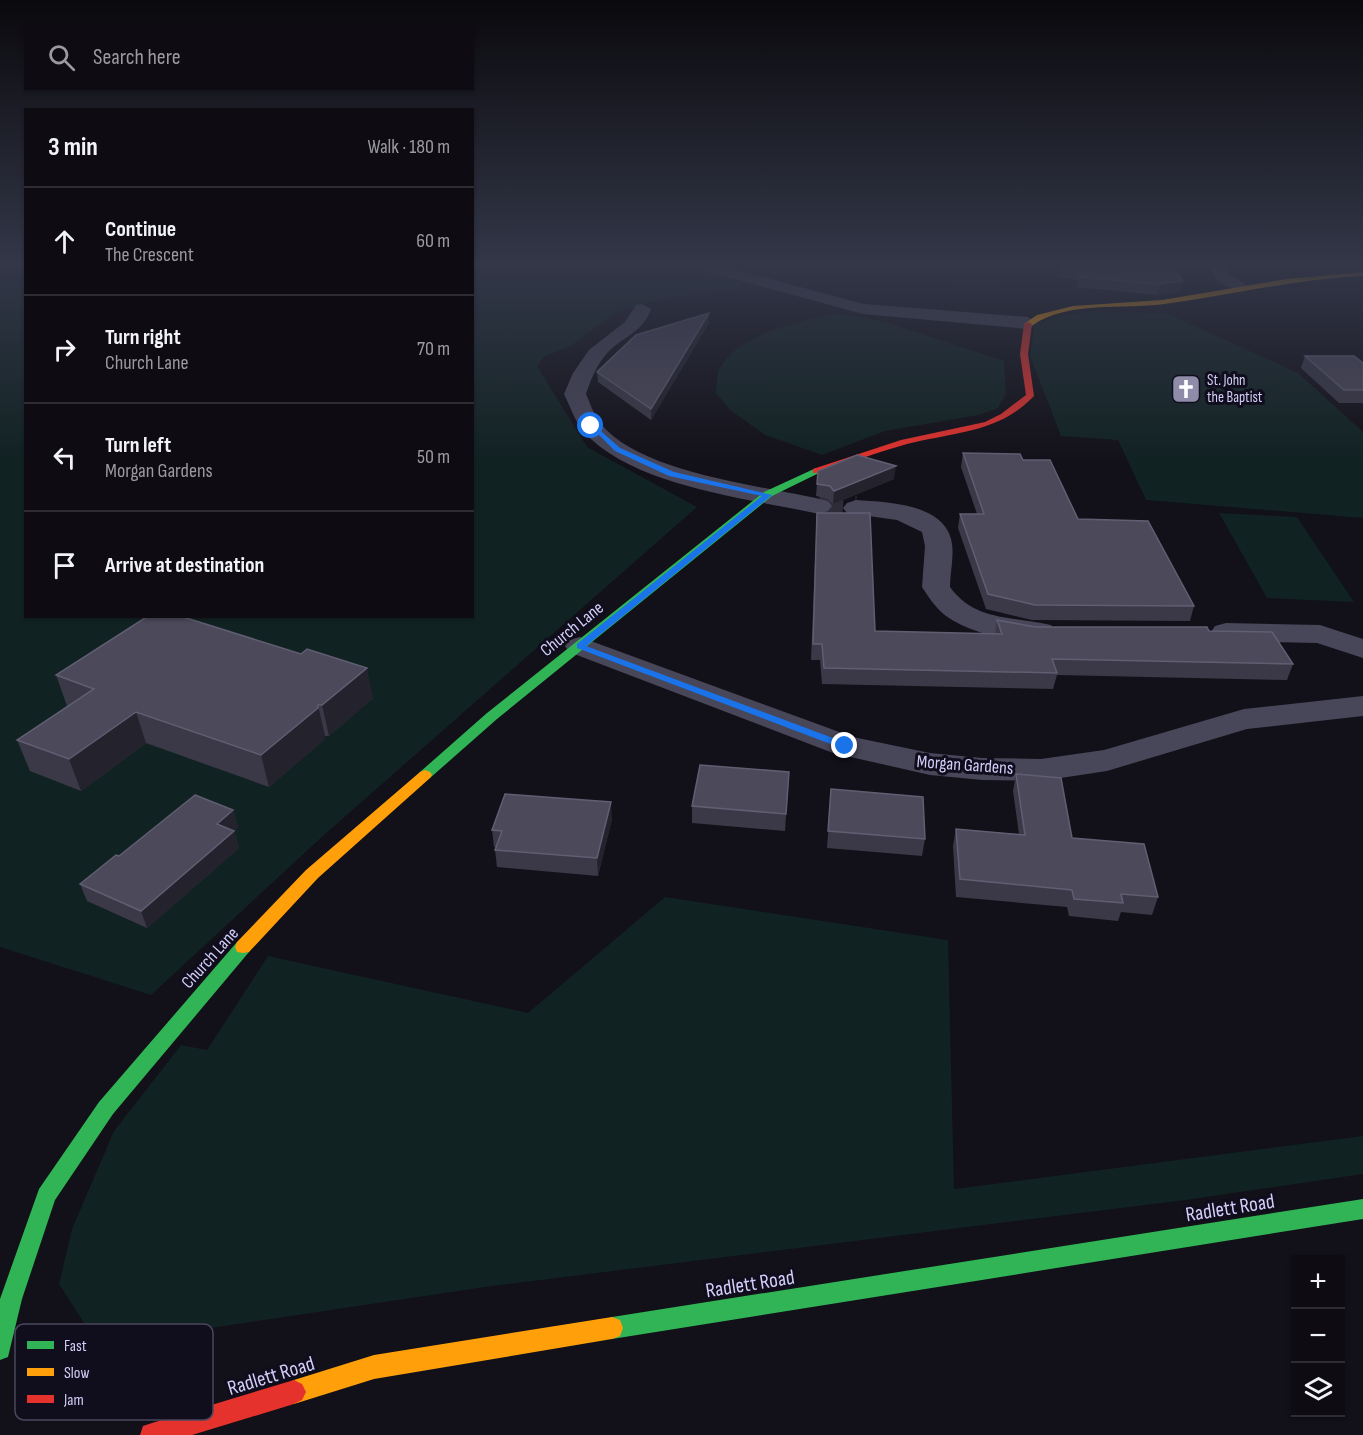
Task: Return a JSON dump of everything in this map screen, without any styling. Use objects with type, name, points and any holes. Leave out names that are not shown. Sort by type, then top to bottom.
[{"type":"street","points":[[628,330],[607,343],[582,373],[575,394],[591,426],[617,449],[671,474],[819,506]]},
{"type":"street","name":"Church Lane","points":[[0,1349],[11,1299],[46,1196],[106,1108],[222,970],[312,874],[492,716],[768,495],[802,476],[842,462],[924,437],[990,424],[1013,410],[1030,396],[1024,354],[1027,330]]},
{"type":"street","points":[[856,508],[895,512],[924,522],[931,528],[937,536],[936,587],[950,605],[965,615],[1001,627],[1068,631]]},
{"type":"street","points":[[1196,632],[1301,632],[1320,634],[1363,649]]},
{"type":"street","name":"Morgan Gardens","points":[[580,646],[845,746],[930,764],[982,769],[1041,770],[1107,760],[1244,719],[1363,706]]},
{"type":"street","name":"Radlett Road","points":[[213,1416],[374,1367],[955,1272],[1363,1209]]},
{"type":"street","name":"Radlett Road","points":[[152,1435],[201,1420]]},
{"type":"shaded area","points":[[0,330],[24,330],[24,618],[474,618],[474,330],[592,330],[571,346],[545,356],[537,366],[587,447],[697,507],[323,836],[151,995],[0,947]]},
{"type":"shaded area","points":[[909,330],[1004,361],[1006,394],[998,408],[979,415],[885,431],[822,455],[765,435],[730,410],[716,393],[719,370],[728,357],[754,338],[770,331]]},
{"type":"shaded area","points":[[1034,330],[1203,330],[1298,373],[1363,432],[1363,518],[1146,500],[1118,440],[1061,436],[1030,356]]},
{"type":"shaded area","points":[[1219,513],[1297,517],[1354,602],[1267,598]]},
{"type":"shaded area","points":[[665,897],[948,940],[954,1189],[1363,1136],[1363,1174],[1186,1200],[492,1286],[213,1328],[213,1324],[85,1324],[59,1284],[72,1229],[114,1131],[181,1045],[207,1050],[268,956],[528,1013]]},
{"type":"building","points":[[653,330],[699,330],[651,409],[597,372],[636,335]]},
{"type":"building","points":[[1305,356],[1354,356],[1363,363],[1363,390],[1344,390]]},
{"type":"building","points":[[963,453],[1020,454],[1023,460],[1050,460],[1078,519],[1148,521],[1194,606],[1035,605],[988,594],[960,514],[984,514]]},
{"type":"building","points":[[857,455],[896,466],[834,491],[830,486],[817,484],[818,471]]},
{"type":"building","points":[[817,513],[870,513],[875,631],[1002,634],[997,620],[1035,627],[1207,627],[1209,631],[1272,632],[1293,664],[1052,659],[1057,673],[824,668],[822,644],[813,644]]},
{"type":"building","points":[[145,618],[186,618],[301,654],[307,649],[367,668],[322,705],[318,705],[318,708],[261,755],[136,712],[69,759],[17,740],[94,689],[56,675]]},
{"type":"building","points":[[700,765],[789,772],[786,814],[692,806]]},
{"type":"building","points":[[1016,774],[1061,778],[1072,838],[1144,844],[1158,897],[1121,894],[1123,903],[1074,899],[1072,890],[960,879],[956,829],[1025,835]]},
{"type":"building","points":[[831,789],[923,797],[925,839],[828,831]]},
{"type":"building","points":[[505,794],[611,802],[597,858],[495,850],[502,831],[492,830]]},
{"type":"building","points":[[195,795],[233,810],[217,824],[234,831],[141,911],[80,884],[116,855],[119,856]]},
{"type":"tunnel","points":[[819,506],[856,508]]},
{"type":"traffic: fast","points":[[425,775],[492,716],[768,494],[816,471]]},
{"type":"traffic: fast","points":[[0,1349],[11,1299],[46,1196],[106,1108],[243,947]]},
{"type":"traffic: fast","points":[[612,1328],[1363,1209]]},
{"type":"traffic: slow","points":[[243,947],[312,874],[425,775]]},
{"type":"traffic: slow","points":[[294,1392],[374,1367],[612,1328]]},
{"type":"traffic: jam","points":[[816,471],[904,442],[988,424],[1004,416],[1030,396],[1024,354],[1027,330]]},
{"type":"traffic: jam","points":[[213,1417],[294,1392]]},
{"type":"traffic: jam","points":[[152,1435],[202,1420]]},
{"type":"place","name":"St. John the Baptist","points":[[1186,389]]},
{"type":"route","points":[[591,426],[617,449],[671,474],[768,495],[580,646],[845,746]]}]
